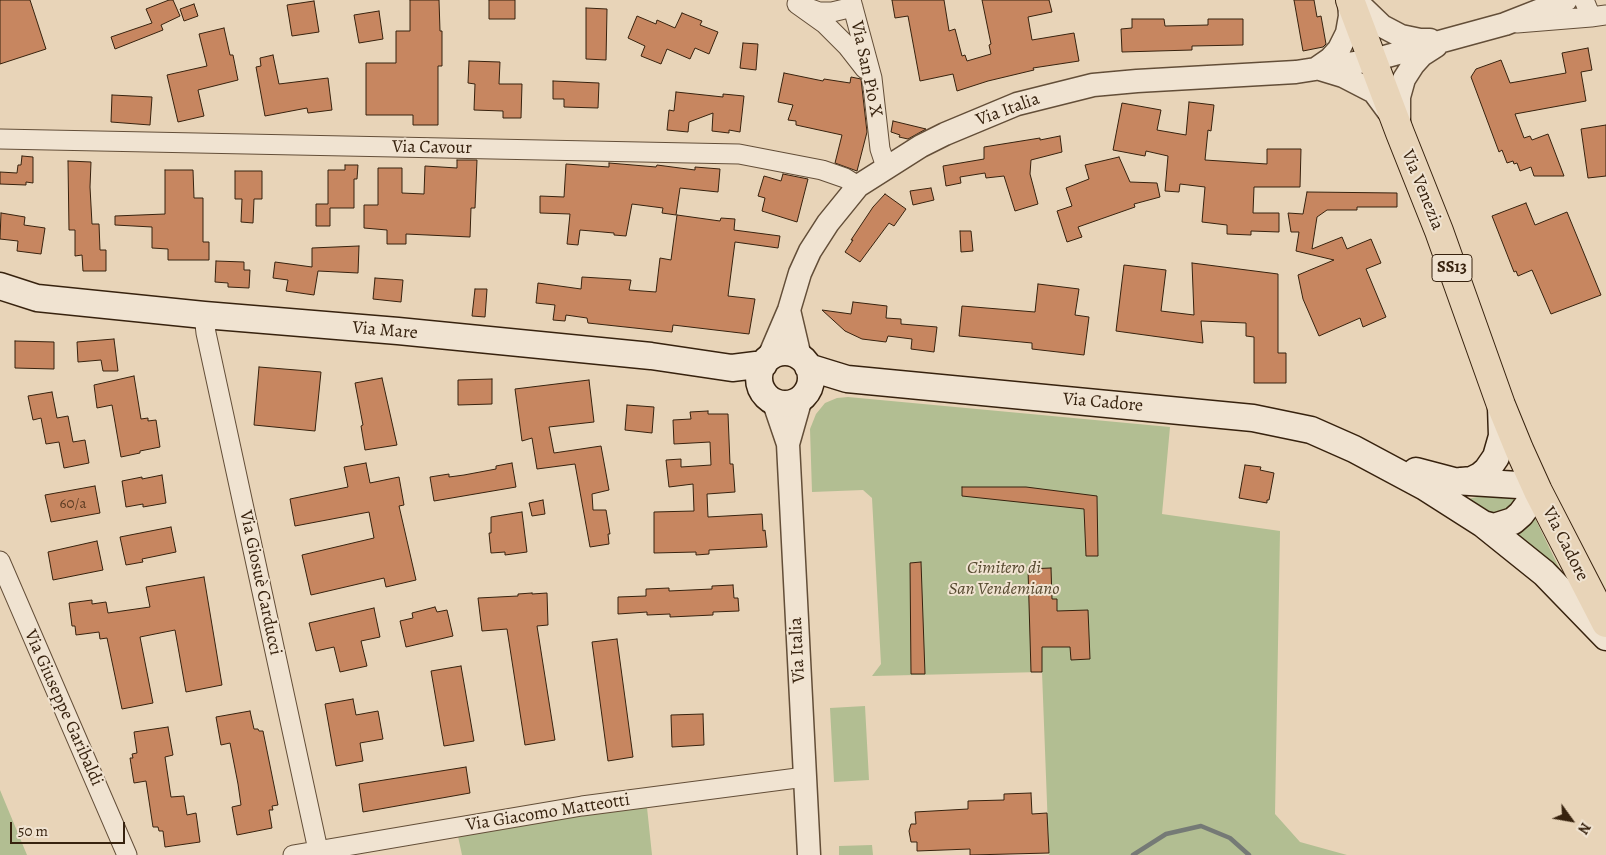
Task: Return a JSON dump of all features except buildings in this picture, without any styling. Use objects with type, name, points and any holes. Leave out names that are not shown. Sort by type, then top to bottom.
[{"type":"main road","name":"Via Venezia","points":[[1350,0],[1439,231],[1501,405],[1538,491]]},
{"type":"main road","name":"Via Mare","points":[[0,286],[37,298],[651,356],[732,368],[766,377]]},
{"type":"main road","name":"Via Mare","points":[[0,307],[37,298]]},
{"type":"main road","name":"Via Cadore","points":[[784,352],[793,353],[804,378],[787,404],[766,377],[776,354],[784,352]]},
{"type":"main road","name":"Via Cadore","points":[[804,378],[847,379],[1253,418],[1311,430],[1354,449]]},
{"type":"main road","points":[[1454,482],[1472,480],[1480,476],[1492,464],[1499,449],[1502,436],[1501,405]]},
{"type":"main road","points":[[1354,449],[1454,482],[1518,485],[1538,491],[1525,510],[1513,521],[1494,527],[1483,524]]},
{"type":"main road","points":[[1354,449],[1425,487],[1483,524],[1544,572],[1606,637]]},
{"type":"main road","name":"Via Cadore","points":[[1538,491],[1606,623]]},
{"type":"street","name":"Via Italia","points":[[1316,68],[1330,59],[1343,41],[1350,16],[1350,0]]},
{"type":"street","name":"Via Italia","points":[[1355,0],[1382,26],[1401,36],[1420,40],[1446,39]]},
{"type":"street","name":"Via Italia","points":[[809,855],[788,444],[766,377],[800,274],[810,251],[828,223],[858,186],[886,167],[945,134],[1017,104],[1066,91],[1092,85],[1137,81],[1296,72],[1373,60],[1504,24],[1566,0]]},
{"type":"street","points":[[792,2],[819,12],[832,12],[852,4]]},
{"type":"street","points":[[792,2],[840,32],[847,34],[858,28]]},
{"type":"street","name":"Via San Pio X","points":[[852,4],[872,78],[880,149],[886,167]]},
{"type":"street","points":[[1504,24],[1594,11]]},
{"type":"street","points":[[825,24],[847,46],[872,78]]},
{"type":"street","name":"Via Italia","points":[[1400,133],[1399,97],[1404,80],[1422,55],[1446,39]]},
{"type":"street","name":"Via Italia","points":[[1316,68],[1343,76],[1374,92],[1388,110],[1400,133]]},
{"type":"street","name":"Via Cavour","points":[[0,138],[739,154],[822,170],[845,178],[858,186]]},
{"type":"street","name":"Via Italia","points":[[788,444],[804,378],[789,310]]},
{"type":"street","name":"Via Giosuè Carducci","points":[[204,315],[206,333],[318,850]]},
{"type":"street","name":"Via Giuseppe Garibaldi","points":[[0,561],[127,855]]},
{"type":"street","name":"Via Giacomo Matteotti","points":[[293,855],[318,850],[375,848],[582,806],[805,777]]},
{"type":"green space","name":"Cimitero di San Vendemiano","points":[[848,397],[1170,427],[1162,514],[1280,531],[1275,814],[1300,842],[1347,855],[1049,855],[1042,672],[872,676],[881,664],[872,498],[863,490],[812,492],[810,429],[816,414],[825,403],[837,398]]},
{"type":"green space","points":[[1487,495],[1523,495],[1499,519],[1467,499]]},
{"type":"green space","points":[[1533,514],[1564,578],[1507,531]]},
{"type":"green space","points":[[865,706],[869,780],[834,782],[830,708]]},
{"type":"green space","points":[[0,790],[27,855],[0,855]]},
{"type":"green space","points":[[646,798],[652,855],[462,855],[456,827]]},
{"type":"green space","points":[[872,845],[873,855],[839,855],[839,846]]},
{"type":"waterway","points":[[1133,855],[1166,834],[1201,826],[1230,838],[1249,855]]}]
